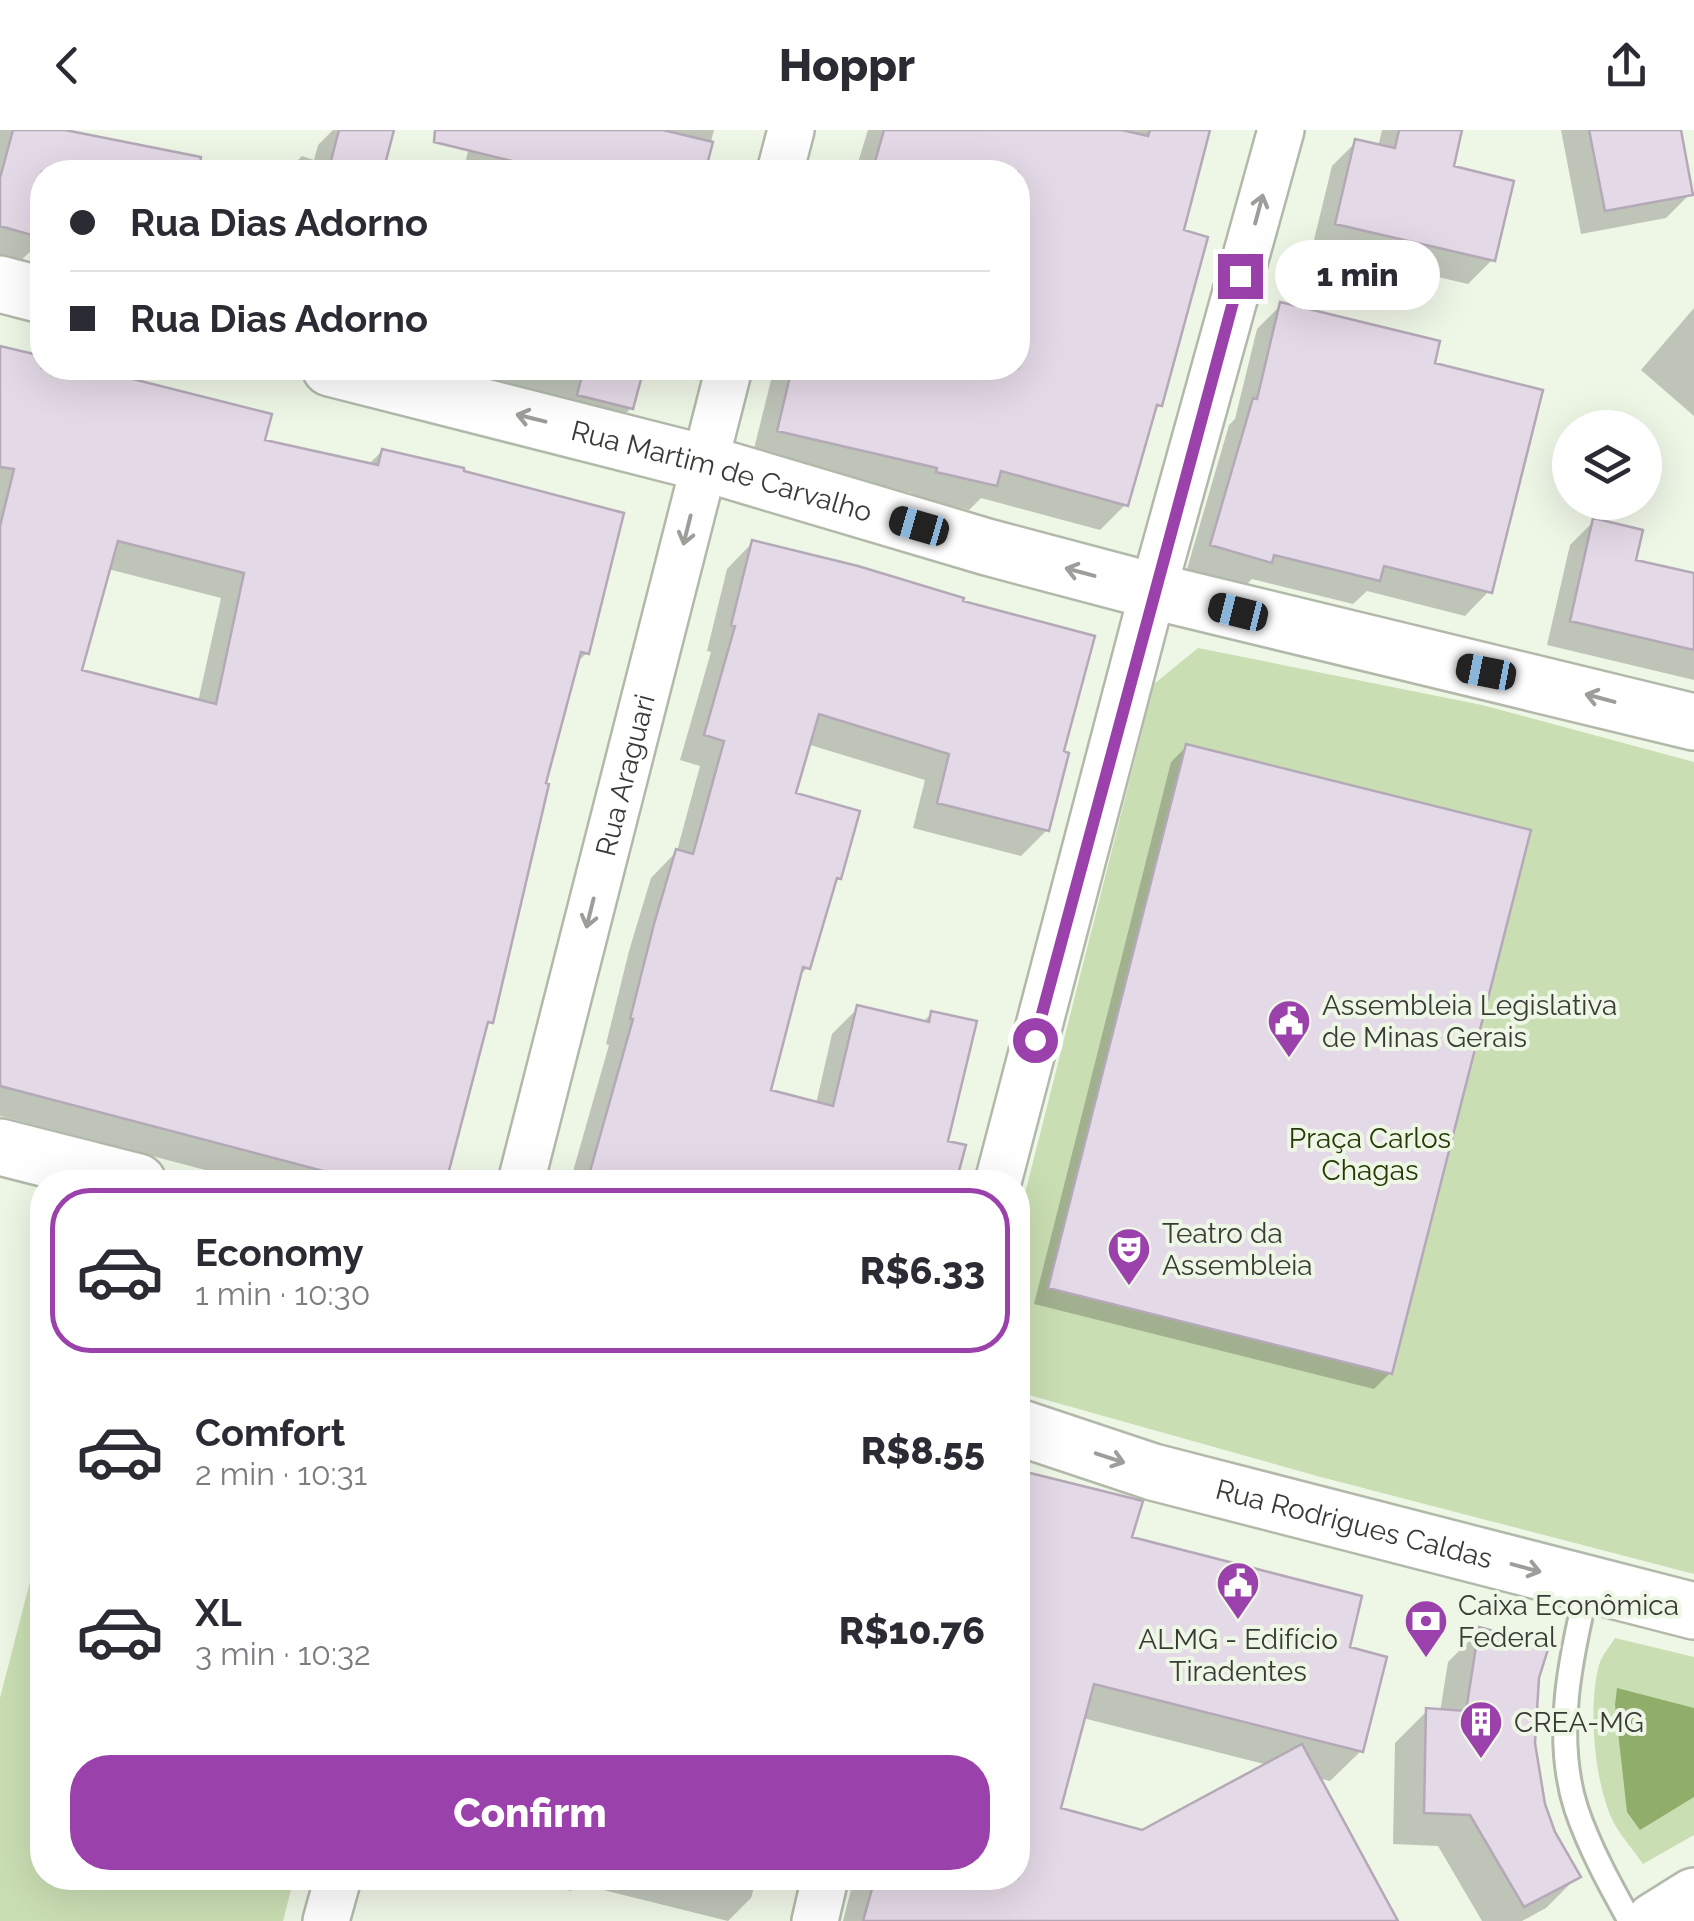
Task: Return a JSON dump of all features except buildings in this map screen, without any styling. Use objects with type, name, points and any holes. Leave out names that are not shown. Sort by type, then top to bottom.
[{"type":"street","points":[[783,160],[791,130]]},
{"type":"street","points":[[1001,1170],[1153,592],[1280,130]]},
{"type":"street","points":[[0,284],[30,292]]},
{"type":"street","name":"Rua Martim de Carvalho","points":[[378,380],[704,462],[969,542],[1153,592],[1694,722]]},
{"type":"street","name":"Rua Araguari","points":[[524,1170],[726,380]]},
{"type":"street","points":[[0,1146],[92,1170]]},
{"type":"street","name":"Rua Rodrigues Caldas","points":[[1030,1431],[1153,1472],[1694,1611]]},
{"type":"street","points":[[326,1921],[335,1890]]},
{"type":"street","points":[[815,1921],[822,1890]]},
{"type":"street","points":[[1654,1921],[1694,1896]]},
{"type":"lane","points":[[1588,1584],[1566,1690],[1566,1744],[1575,1806],[1607,1881],[1630,1921]]},
{"type":"green space","name":"Praça Carlos Chagas","points":[[1198,648],[1482,705],[1694,762],[1694,1574],[1317,1476],[1030,1395],[1030,1174],[1154,684]]},
{"type":"green space","points":[[30,1582],[30,1890],[291,1890],[283,1921],[0,1921],[0,1698]]},
{"type":"green space","points":[[1615,1638],[1694,1657],[1694,1835],[1643,1864],[1612,1819],[1597,1764],[1596,1682],[1600,1661]]},
{"type":"shaded area","points":[[1617,1688],[1694,1708],[1694,1797],[1640,1830],[1627,1812],[1615,1705]]},
{"type":"place","name":"Assembleia Legislativa de Minas Gerais","points":[[1289,1059]]},
{"type":"place","name":"Teatro da Assembleia","points":[[1129,1287]]},
{"type":"place","name":"ALMG - Edifício Tiradentes","points":[[1238,1621]]},
{"type":"place","name":"Caixa Econômica Federal","points":[[1426,1659]]},
{"type":"place","name":"CREA-MG","points":[[1481,1760]]},
{"type":"route","points":[[1035,1040],[1240,276]]}]
